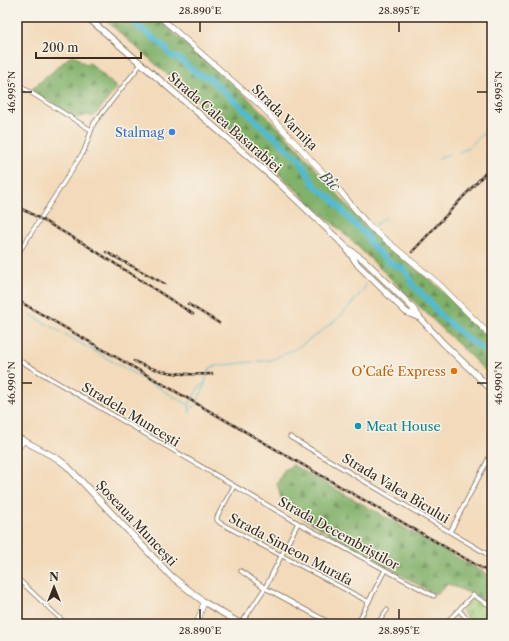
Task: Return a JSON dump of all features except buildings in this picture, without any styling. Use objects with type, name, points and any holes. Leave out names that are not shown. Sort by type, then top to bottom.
[{"type":"main road","name":"Strada Calea Basarabiei","points":[[87,17],[279,183],[346,247],[364,260],[411,306],[420,318],[492,390]]},
{"type":"main road","name":"Strada Calea Basarabiei","points":[[346,247],[358,265],[406,312],[420,318]]},
{"type":"main road","points":[[358,265],[364,260]]},
{"type":"main road","points":[[395,301],[399,300],[401,296]]},
{"type":"main road","name":"Șoseaua Muncești","points":[[17,437],[58,459],[72,470],[171,576],[204,602],[241,624]]},
{"type":"street","name":"Strada Varnița","points":[[160,17],[262,107],[340,191],[369,226],[439,284],[492,337]]},
{"type":"street","points":[[17,255],[84,151],[91,130],[99,116],[141,64]]},
{"type":"street","points":[[17,83],[25,90],[91,130]]},
{"type":"street","name":"Stradela Muncești","points":[[17,359],[234,486]]},
{"type":"street","name":"Strada Valea Bîcului","points":[[290,437],[492,557]]},
{"type":"street","points":[[17,450],[23,441]]},
{"type":"street","points":[[450,532],[492,452]]},
{"type":"street","name":"Strada Decembriștilor","points":[[234,486],[298,523],[434,596]]},
{"type":"street","name":"Strada Simeon Murafa","points":[[234,486],[217,517],[218,521],[369,602]]},
{"type":"street","points":[[241,624],[265,588],[280,555],[298,523]]},
{"type":"street","points":[[357,624],[385,570]]},
{"type":"street","points":[[241,571],[265,588],[332,624]]},
{"type":"street","points":[[17,578],[66,624]]},
{"type":"street","points":[[445,624],[473,595],[492,607]]},
{"type":"street","points":[[197,624],[204,602]]},
{"type":"street","points":[[377,624],[387,610]]},
{"type":"street","points":[[459,610],[471,624]]},
{"type":"green space","points":[[102,17],[156,17],[251,101],[288,137],[368,229],[433,282],[492,341],[492,377],[352,241],[245,143]]},
{"type":"green space","points":[[73,54],[86,65],[89,62],[117,88],[93,117],[88,115],[77,118],[31,90]]},
{"type":"green space","points":[[293,465],[492,577],[492,605],[472,594],[448,584],[436,595],[291,511],[281,498],[277,484],[284,470]]},
{"type":"green space","points":[[474,597],[492,607],[492,624],[472,624],[462,611]]},
{"type":"waterway","name":"Bîc","points":[[126,17],[164,46],[170,55],[180,59],[196,73],[209,78],[299,159],[315,186],[333,200],[353,223],[366,235],[370,243],[379,253],[390,263],[406,272],[412,284],[431,303],[440,315],[468,339],[492,355]]},
{"type":"waterway","points":[[459,152],[468,148],[492,125]]},
{"type":"waterway","points":[[439,159],[449,154]]},
{"type":"waterway","points":[[374,226],[386,217]]},
{"type":"waterway","name":"Bîc","points":[[366,235],[369,231]]},
{"type":"waterway","points":[[381,268],[390,263]]},
{"type":"waterway","points":[[17,307],[189,405],[199,387],[205,383],[209,369],[215,366],[271,360],[297,348],[341,316],[364,289],[366,284]]},
{"type":"waterway","points":[[190,410],[197,403],[205,384]]},
{"type":"waterway","points":[[189,405],[190,413]]},
{"type":"railway","points":[[412,252],[492,166]]},
{"type":"railway","points":[[17,207],[86,245],[193,314]]},
{"type":"railway","points":[[106,252],[165,284]]},
{"type":"railway","points":[[17,300],[492,574]]},
{"type":"railway","points":[[188,304],[219,323]]},
{"type":"railway","points":[[134,361],[153,369],[172,373],[212,374]]},
{"type":"place","name":"Stalmag","points":[[172,132]]},
{"type":"place","name":"O’Café Express","points":[[454,371]]},
{"type":"place","name":"Meat House","points":[[358,426]]}]
